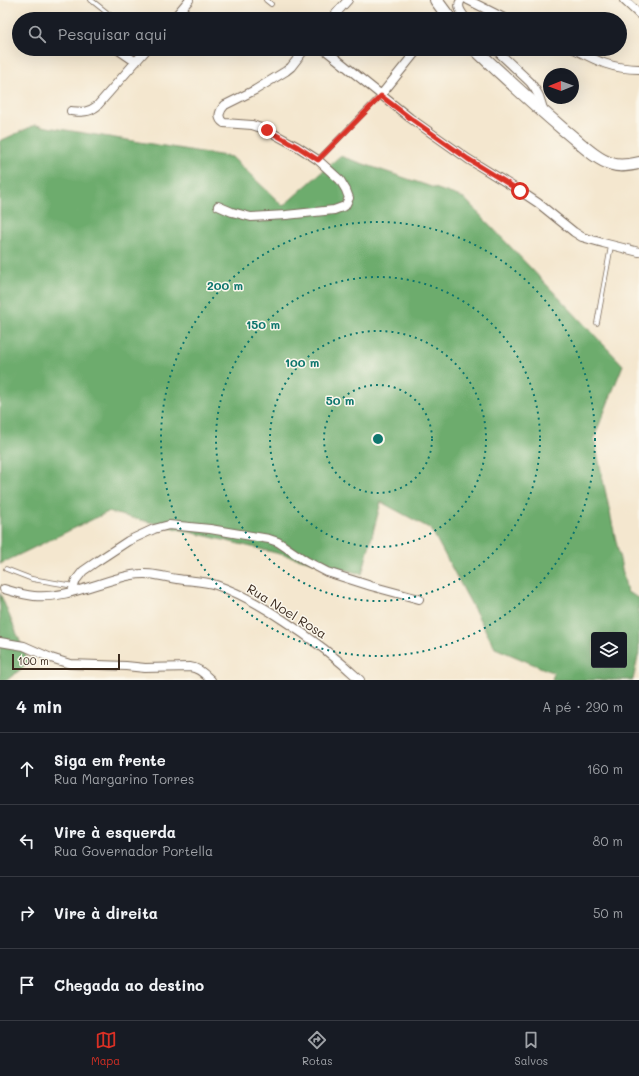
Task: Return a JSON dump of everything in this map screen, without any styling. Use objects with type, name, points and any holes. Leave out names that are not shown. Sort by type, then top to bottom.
[{"type":"main road","points":[[436,0],[442,12]]},
{"type":"main road","points":[[482,56],[545,113],[581,144],[604,161],[621,166],[639,163]]},
{"type":"street","points":[[179,12],[189,0]]},
{"type":"street","points":[[337,12],[348,0]]},
{"type":"street","points":[[460,0],[459,9],[461,12]]},
{"type":"street","points":[[468,0],[492,12]]},
{"type":"street","points":[[624,0],[639,14]]},
{"type":"street","points":[[127,56],[136,62]]},
{"type":"street","points":[[71,111],[91,111],[98,106],[142,56]]},
{"type":"street","points":[[218,206],[232,212],[251,217],[334,210],[345,206],[349,198],[346,190],[340,180],[318,160],[267,130],[252,125],[224,123],[219,119],[219,113],[225,104],[255,90],[286,71],[299,56]]},
{"type":"street","points":[[332,56],[410,118],[468,159],[538,203],[574,232],[582,237],[611,246],[639,252]]},
{"type":"street","points":[[381,96],[412,56]]},
{"type":"street","points":[[502,56],[530,82],[539,96],[545,113]]},
{"type":"street","points":[[587,56],[617,68],[639,69]]},
{"type":"street","points":[[73,589],[76,580],[83,571],[128,541],[154,529],[169,525],[210,529],[269,539],[278,542],[306,561],[327,572],[419,599]]},
{"type":"street","name":"Rua Noel Rosa","points":[[4,590],[34,596],[52,596],[73,589],[143,574],[214,585],[235,592],[256,602],[289,623],[324,648],[360,680]]},
{"type":"street","points":[[0,642],[24,646],[51,658],[70,664],[145,668],[190,667],[200,670],[211,680]]},
{"type":"lane","points":[[91,0],[106,12]]},
{"type":"lane","points":[[266,0],[271,4]]},
{"type":"lane","points":[[318,160],[381,96]]},
{"type":"lane","points":[[597,323],[611,246]]},
{"type":"lane","points":[[6,569],[32,579],[73,589]]},
{"type":"green space","points":[[35,125],[232,157],[283,206],[340,156],[464,198],[623,365],[594,438],[627,592],[639,598],[639,652],[633,680],[552,680],[554,673],[495,648],[431,529],[381,502],[362,574],[108,512],[0,564],[0,141]]},
{"type":"green space","points":[[0,593],[29,663],[7,680],[0,680]]},
{"type":"route","points":[[267,130],[318,160],[381,96],[468,159],[520,191]]}]
